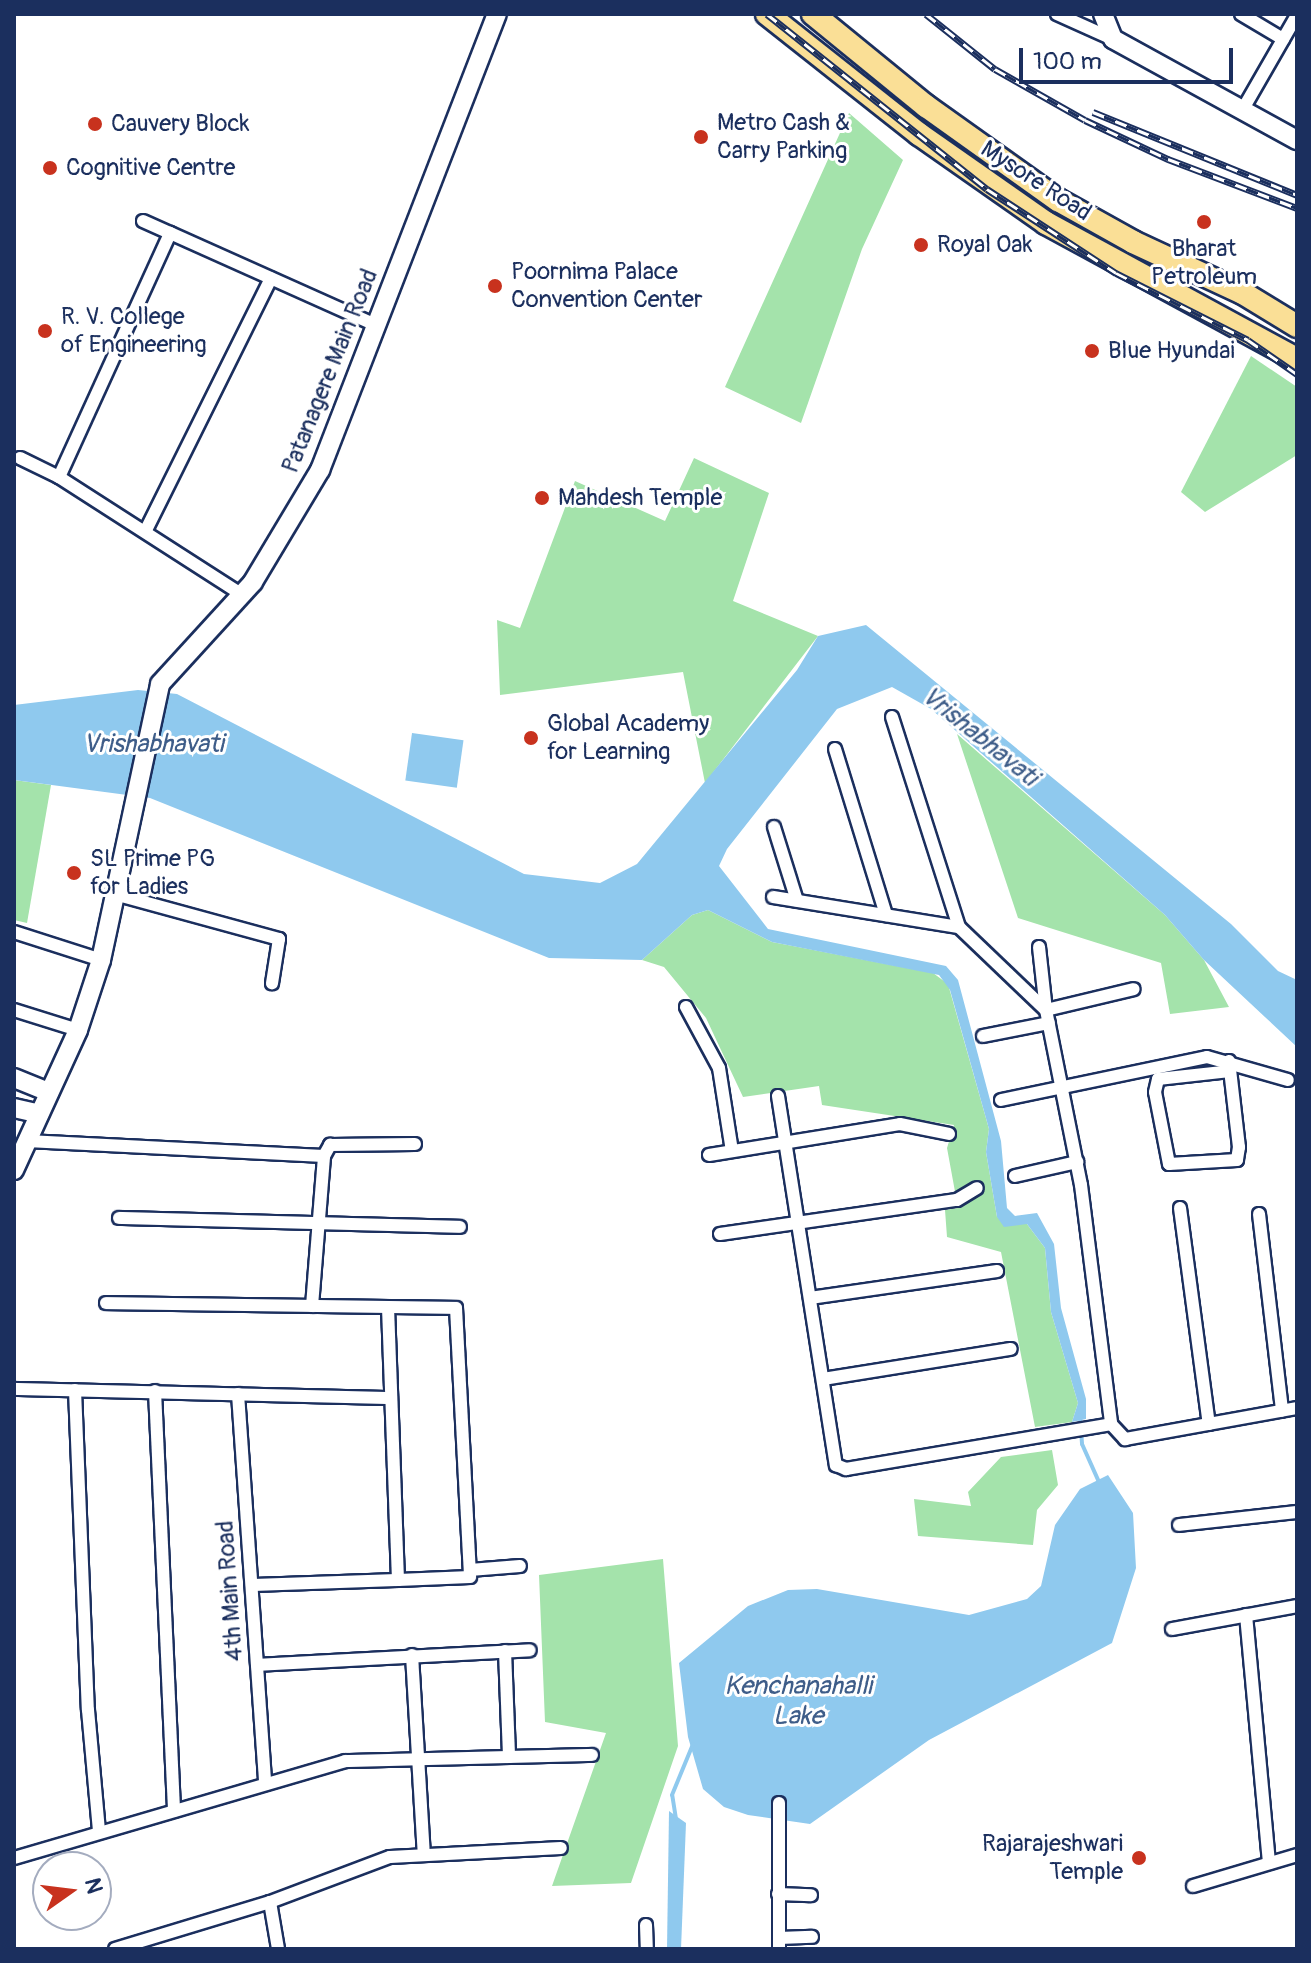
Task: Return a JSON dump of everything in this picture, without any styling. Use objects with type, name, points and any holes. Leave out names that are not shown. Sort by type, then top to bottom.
[{"type":"highway","name":"Mysore Road","points":[[767,14],[919,134],[1046,223],[1297,359]]},
{"type":"highway","name":"Mysore Road","points":[[813,14],[926,106],[1058,200],[1243,293],[1297,326]]},
{"type":"street","name":"Patanagere Main Road","points":[[14,1170],[78,1030],[101,960],[118,895],[160,684],[241,594],[320,470],[497,14]]},
{"type":"street","points":[[1057,14],[1113,39],[1297,140]]},
{"type":"street","points":[[1103,14],[1113,39]]},
{"type":"street","points":[[1241,14],[1283,39]]},
{"type":"street","points":[[1243,109],[1297,15]]},
{"type":"street","points":[[143,221],[376,325]]},
{"type":"street","points":[[59,477],[170,233]]},
{"type":"street","points":[[146,530],[271,278]]},
{"type":"street","points":[[20,458],[59,477],[146,530],[241,594]]},
{"type":"street","points":[[892,717],[959,927],[1048,1017]]},
{"type":"street","points":[[835,749],[886,915]]},
{"type":"street","points":[[774,827],[797,901]]},
{"type":"street","points":[[118,895],[279,939],[272,983]]},
{"type":"street","points":[[773,897],[959,927]]},
{"type":"street","points":[[14,932],[101,960]]},
{"type":"street","points":[[1039,947],[1048,1017],[1077,1162],[1111,1424],[1125,1439],[1297,1408]]},
{"type":"street","points":[[983,1036],[1134,989]]},
{"type":"street","points":[[686,1007],[719,1068],[732,1151]]},
{"type":"street","points":[[14,1010],[78,1030]]},
{"type":"street","points":[[1001,1100],[1207,1057],[1288,1080]]},
{"type":"street","points":[[1230,1066],[1237,1160],[1169,1164],[1155,1092],[1158,1079],[1230,1066]]},
{"type":"street","points":[[14,1078],[49,1092]]},
{"type":"street","points":[[778,1096],[836,1465],[846,1469],[1111,1424]]},
{"type":"street","points":[[14,1108],[39,1114]]},
{"type":"street","points":[[709,1155],[900,1124],[949,1134]]},
{"type":"street","points":[[27,1141],[324,1156]]},
{"type":"street","points":[[312,1306],[324,1156],[330,1145],[415,1144]]},
{"type":"street","points":[[1015,1176],[1077,1162]]},
{"type":"street","points":[[720,1234],[957,1200],[977,1188]]},
{"type":"street","points":[[1180,1208],[1209,1424]]},
{"type":"street","points":[[1259,1214],[1282,1411]]},
{"type":"street","points":[[119,1218],[319,1226],[460,1227]]},
{"type":"street","points":[[810,1298],[997,1271]]},
{"type":"street","points":[[106,1303],[456,1308],[470,1577],[252,1585]]},
{"type":"street","points":[[388,1309],[398,1580]]},
{"type":"street","points":[[823,1379],[1011,1349]]},
{"type":"street","points":[[14,1389],[391,1398]]},
{"type":"street","points":[[75,1390],[88,1710],[99,1832]]},
{"type":"street","points":[[155,1391],[174,1811]]},
{"type":"street","name":"4th Main Road","points":[[238,1394],[265,1784]]},
{"type":"street","points":[[1179,1525],[1297,1512]]},
{"type":"street","points":[[470,1570],[520,1566]]},
{"type":"street","points":[[1172,1629],[1297,1606]]},
{"type":"street","points":[[1246,1615],[1269,1863]]},
{"type":"street","points":[[257,1665],[530,1650]]},
{"type":"street","points":[[505,1651],[509,1757]]},
{"type":"street","points":[[412,1655],[424,1855]]},
{"type":"street","points":[[14,1858],[345,1761],[592,1755]]},
{"type":"street","points":[[779,1803],[779,1943],[812,1937]]},
{"type":"street","points":[[115,1949],[270,1902],[390,1857],[561,1848]]},
{"type":"street","points":[[1193,1886],[1297,1855]]},
{"type":"street","points":[[778,1894],[811,1895]]},
{"type":"street","points":[[270,1902],[278,1949]]},
{"type":"street","points":[[646,1925],[647,1949]]},
{"type":"green space","points":[[849,113],[903,160],[862,249],[801,423],[725,387]]},
{"type":"green space","points":[[1251,356],[1297,387],[1297,455],[1205,512],[1181,492]]},
{"type":"green space","points":[[694,458],[769,493],[733,601],[818,636],[705,783],[683,672],[500,695],[497,620],[520,628],[575,481],[665,521]]},
{"type":"green space","points":[[957,734],[1165,915],[1204,960],[1229,1007],[1170,1014],[1161,963],[1018,918]]},
{"type":"green space","points":[[14,780],[51,785],[27,923],[14,920]]},
{"type":"green space","points":[[708,910],[772,942],[933,973],[948,984],[989,1129],[986,1152],[997,1217],[1027,1224],[1045,1248],[1051,1312],[1078,1403],[1072,1422],[1035,1427],[1001,1252],[947,1237],[945,1210],[958,1208],[947,1148],[954,1125],[822,1105],[819,1086],[743,1097],[706,1018],[664,967],[642,960],[692,915]]},
{"type":"green space","points":[[1052,1450],[1058,1485],[1037,1510],[1033,1545],[918,1536],[914,1499],[971,1506],[968,1492],[1001,1457]]},
{"type":"green space","points":[[663,1559],[678,1746],[631,1883],[552,1886],[606,1733],[545,1722],[539,1575]]},
{"type":"water","name":"Vrishabhavati","points":[[866,625],[1231,924],[1278,971],[1297,980],[1297,1047],[1204,960],[1165,915],[931,709],[892,687],[837,709],[727,849],[719,866],[768,929],[946,966],[958,980],[1001,1141],[1007,1208],[1015,1216],[1037,1213],[1054,1244],[1061,1308],[1086,1399],[1086,1419],[1072,1422],[1078,1403],[1051,1312],[1045,1248],[1027,1224],[1004,1227],[997,1217],[986,1152],[989,1129],[950,990],[939,975],[772,942],[708,910],[692,915],[642,960],[549,958],[150,798],[14,780],[14,705],[138,690],[177,694],[524,874],[600,883],[637,864],[797,670],[818,636]]},
{"type":"water","points":[[412,733],[463,740],[457,788],[405,781]]},
{"type":"water","name":"Kenchanahalli Lake","points":[[1108,1475],[1133,1513],[1136,1568],[1112,1643],[929,1740],[810,1824],[748,1815],[724,1807],[703,1789],[688,1737],[679,1663],[748,1606],[788,1590],[817,1589],[969,1615],[1027,1599],[1041,1586],[1055,1525],[1080,1489]]},
{"type":"water","points":[[669,1811],[686,1823],[681,1949],[667,1949]]},
{"type":"waterway","points":[[1080,1415],[1082,1444],[1099,1482]]},
{"type":"waterway","points":[[676,1819],[672,1795],[693,1744]]},
{"type":"railway","points":[[767,14],[987,189],[1116,273],[1248,340],[1297,374]]},
{"type":"railway","points":[[926,14],[995,69],[1085,120],[1168,159],[1297,208]]},
{"type":"railway","points":[[1093,112],[1297,195]]},
{"type":"place","name":"Cauvery Block","points":[[95,124]]},
{"type":"place","name":"Metro Cash & Carry Parking","points":[[701,137]]},
{"type":"place","name":"Cognitive Centre","points":[[50,168]]},
{"type":"place","name":"Bharat Petroleum","points":[[1204,222]]},
{"type":"place","name":"Royal Oak","points":[[921,245]]},
{"type":"place","name":"Poornima Palace Convention Center","points":[[495,286]]},
{"type":"place","name":"R. V. College of Engineering","points":[[45,331]]},
{"type":"place","name":"Blue Hyundai","points":[[1092,351]]},
{"type":"place","name":"Mahdesh Temple","points":[[542,498]]},
{"type":"place","name":"Global Academy for Learning","points":[[531,738]]},
{"type":"place","name":"SL Prime PG for Ladies","points":[[74,873]]},
{"type":"place","name":"Rajarajeshwari Temple","points":[[1139,1858]]}]
